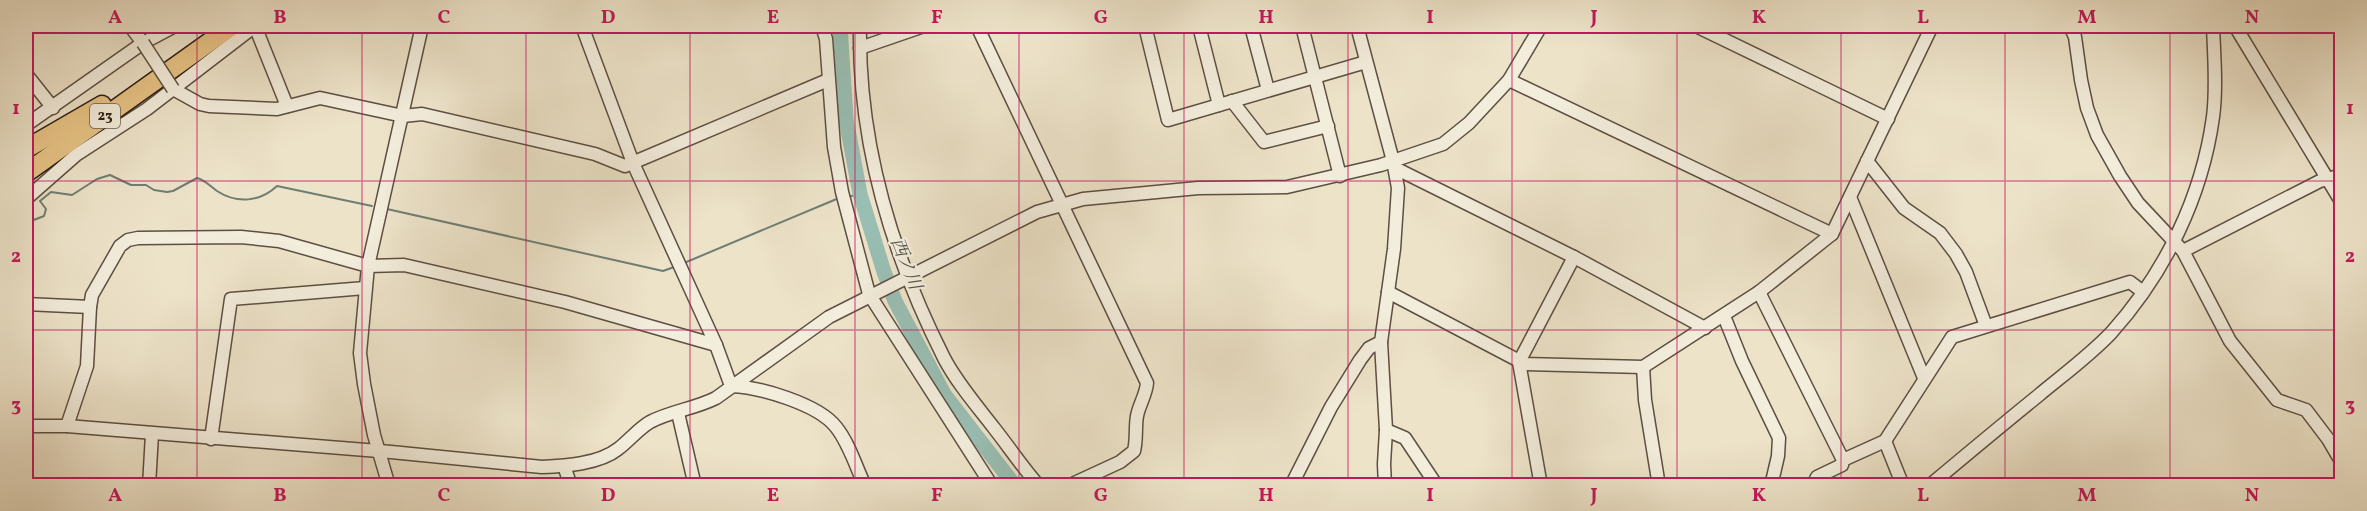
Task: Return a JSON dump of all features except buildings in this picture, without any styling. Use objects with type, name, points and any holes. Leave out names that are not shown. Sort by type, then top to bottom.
[{"type":"highway","name":"23","points":[[26,173],[232,26]]},
{"type":"highway","name":"23","points":[[26,149],[147,77],[185,59]]},
{"type":"highway","name":"23","points":[[26,186],[132,97]]},
{"type":"street","points":[[130,26],[173,89],[200,104],[277,109],[320,98],[403,116],[422,114],[595,154],[626,166],[828,80]]},
{"type":"street","points":[[26,125],[143,44],[175,26]]},
{"type":"street","points":[[26,199],[76,155],[147,109],[255,26],[287,106]]},
{"type":"street","points":[[389,486],[381,451],[374,435],[360,353],[368,266],[422,26]]},
{"type":"street","points":[[582,26],[633,163],[716,345],[730,386]]},
{"type":"street","points":[[822,26],[826,39],[834,147],[842,197],[869,294],[992,486]]},
{"type":"street","points":[[860,26],[860,67],[867,131],[892,235],[945,360],[965,391],[1039,486]]},
{"type":"street","points":[[860,48],[924,26]]},
{"type":"street","points":[[977,26],[1147,383],[1137,417],[1138,434],[1134,451],[1120,462],[1068,486]]},
{"type":"street","points":[[1144,26],[1168,120],[1366,62]]},
{"type":"street","points":[[1199,26],[1219,105]]},
{"type":"street","points":[[1251,26],[1268,90]]},
{"type":"street","points":[[1302,26],[1340,176]]},
{"type":"street","points":[[1357,26],[1394,164],[1398,206],[1381,342],[1386,430],[1385,486]]},
{"type":"street","points":[[26,426],[67,426],[381,451],[542,467],[564,466],[603,457],[616,450],[650,423],[698,407],[716,398],[829,317],[869,294],[910,278],[1037,212],[1060,204],[1083,200],[1198,188],[1281,187],[1394,164],[1443,144],[1469,123],[1509,80],[1541,26]]},
{"type":"street","points":[[1696,26],[1888,119]]},
{"type":"street","points":[[1388,292],[1525,364],[1643,367],[1759,292],[1832,234],[1932,26]]},
{"type":"street","points":[[2070,26],[2075,37],[2080,80],[2097,135],[2138,203],[2179,246],[2230,341],[2277,400],[2306,410],[2328,439],[2342,463]]},
{"type":"street","points":[[1929,486],[2081,362],[2110,334],[2179,246],[2209,139],[2214,92],[2213,27],[2227,26]]},
{"type":"street","points":[[2235,26],[2342,203]]},
{"type":"street","points":[[26,74],[53,108]]},
{"type":"street","points":[[1509,80],[1832,234]]},
{"type":"street","points":[[1232,101],[1264,142],[1328,126]]},
{"type":"street","points":[[1867,161],[1904,208],[1940,233],[1956,254],[1986,326]]},
{"type":"street","points":[[1394,164],[1705,328]]},
{"type":"street","points":[[2179,246],[2320,181],[2342,175]]},
{"type":"street","points":[[1850,197],[1924,378]]},
{"type":"street","points":[[67,426],[87,366],[92,295],[120,246],[128,240],[138,238],[241,237],[269,240],[368,266],[404,265],[434,271],[565,302],[716,345]]},
{"type":"street","points":[[1541,486],[1519,362],[1574,257]]},
{"type":"street","points":[[1843,460],[1885,441],[1952,337],[2130,282],[2143,292]]},
{"type":"street","points":[[211,439],[231,299],[365,288]]},
{"type":"street","points":[[1759,292],[1843,460],[1842,465],[1817,477],[1816,486]]},
{"type":"street","points":[[26,304],[90,307]]},
{"type":"street","points":[[1724,316],[1742,361],[1779,438],[1778,456],[1771,486]]},
{"type":"street","points":[[1291,486],[1331,407],[1360,360],[1369,348],[1381,342]]},
{"type":"street","points":[[1643,367],[1645,400],[1659,486]]},
{"type":"street","points":[[730,386],[748,387],[786,399],[828,418],[837,428],[865,486]]},
{"type":"street","points":[[678,413],[695,486]]},
{"type":"street","points":[[1386,430],[1405,438],[1437,486]]},
{"type":"street","points":[[149,486],[152,434]]},
{"type":"street","points":[[1885,441],[1903,486]]},
{"type":"street","points":[[564,466],[571,486]]},
{"type":"waterway","name":"西ノ川","points":[[840,26],[846,119],[860,194],[895,301],[944,394],[1015,486]]},
{"type":"waterway","points":[[26,223],[44,216],[46,209],[40,201],[51,192],[72,195],[97,179],[110,175],[131,185],[146,185],[154,190],[167,192],[197,178],[232,198],[256,198],[277,186],[372,206]]},
{"type":"waterway","points":[[847,197],[860,194]]},
{"type":"waterway","points":[[684,263],[839,198]]},
{"type":"waterway","points":[[387,209],[663,271],[674,267]]}]
